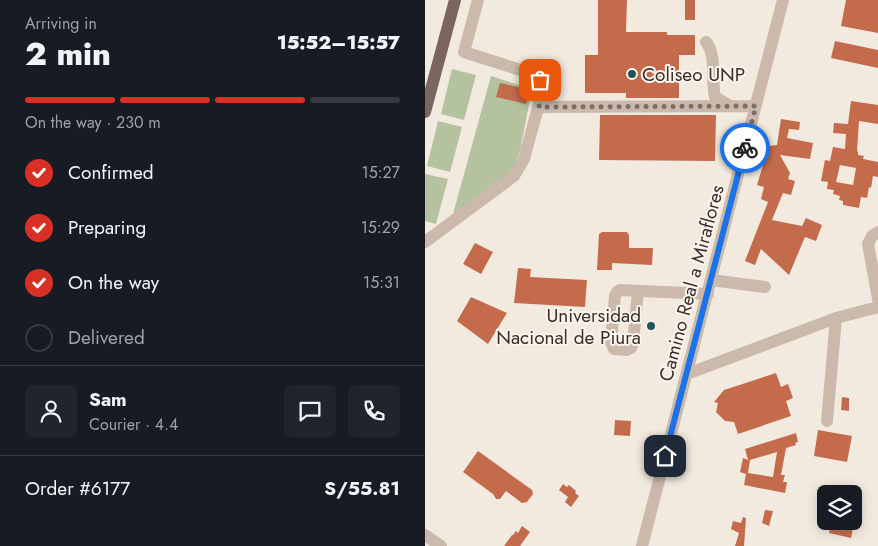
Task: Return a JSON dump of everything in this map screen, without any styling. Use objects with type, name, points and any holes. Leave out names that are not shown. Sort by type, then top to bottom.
[{"type":"main road","points":[[425,112],[455,0]]},
{"type":"lane","points":[[425,242],[514,176],[525,159],[543,89],[540,80],[533,74],[464,52],[478,0]]},
{"type":"lane","name":"Camino Real a Miraflores","points":[[642,546],[783,0]]},
{"type":"lane","points":[[706,42],[712,53],[712,82],[715,97],[732,107]]},
{"type":"lane","points":[[539,107],[756,106]]},
{"type":"lane","points":[[878,232],[872,236],[869,244],[878,299]]},
{"type":"lane","points":[[711,280],[765,287]]},
{"type":"lane","points":[[638,291],[707,294]]},
{"type":"lane","points":[[688,293],[701,318]]},
{"type":"lane","points":[[687,374],[836,318],[878,307]]},
{"type":"lane","points":[[827,421],[836,318]]},
{"type":"lane","points":[[425,534],[441,546]]},
{"type":"green space","points":[[452,69],[476,75],[464,120],[441,114]]},
{"type":"green space","points":[[491,76],[532,89],[520,151],[515,165],[506,176],[453,214]]},
{"type":"green space","points":[[438,121],[462,127],[450,172],[427,166]]},
{"type":"green space","points":[[425,174],[448,179],[436,224],[425,221]]},
{"type":"building","points":[[598,0],[627,0],[626,32],[667,32],[667,35],[695,35],[695,55],[679,55],[679,98],[626,98],[626,93],[585,93],[585,55],[598,55]]},
{"type":"building","points":[[685,0],[695,0],[695,20],[685,20]]},
{"type":"building","points":[[846,0],[878,0],[878,33],[841,26]]},
{"type":"building","points":[[835,41],[878,50],[878,68],[831,58]]},
{"type":"building","points":[[500,83],[530,90],[526,104],[496,97]]},
{"type":"building","points":[[851,101],[878,105],[878,124],[859,121],[858,155],[864,156],[863,159],[878,162],[878,177],[873,176],[867,198],[861,197],[859,208],[843,205],[843,201],[839,200],[840,196],[833,194],[834,190],[827,189],[828,182],[821,181],[825,160],[830,161],[833,147],[845,149],[846,134],[833,133],[834,123],[848,124]],"holes":[[[840,165],[856,168],[853,185],[836,182]]]},
{"type":"building","points":[[600,115],[716,115],[715,161],[599,160]]},
{"type":"building","points":[[781,119],[800,122],[799,130],[789,129],[787,138],[813,143],[810,159],[780,155],[790,173],[788,179],[795,181],[791,195],[783,193],[772,220],[802,226],[806,218],[822,225],[816,241],[805,237],[789,275],[761,249],[755,265],[745,261],[768,202],[761,199],[764,187],[757,185],[763,165],[762,153],[769,146],[777,145]]},
{"type":"building","points":[[602,232],[627,232],[629,235],[629,248],[653,248],[652,265],[612,263],[612,270],[597,270],[599,234]]},
{"type":"building","points":[[475,243],[493,252],[481,274],[463,264]]},
{"type":"building","points":[[518,268],[531,269],[530,277],[587,280],[585,307],[514,303]]},
{"type":"building","points":[[471,297],[507,313],[488,344],[457,321]]},
{"type":"building","points":[[776,373],[781,387],[788,384],[793,398],[786,401],[791,416],[738,434],[734,422],[725,421],[716,412],[718,403],[714,402],[724,390]]},
{"type":"building","points":[[842,397],[849,398],[849,411],[841,410]]},
{"type":"building","points":[[615,420],[631,421],[630,436],[614,435]]},
{"type":"building","points":[[818,430],[852,436],[847,462],[814,456]]},
{"type":"building","points":[[796,433],[798,442],[795,443],[796,445],[786,448],[781,475],[785,475],[783,482],[787,482],[785,493],[744,485],[746,474],[740,472],[743,458],[748,460],[745,449]],"holes":[[[777,452],[773,477],[748,473],[750,460]]]},
{"type":"building","points":[[478,451],[532,490],[533,494],[527,502],[522,503],[506,491],[500,499],[496,499],[493,494],[463,472]]},
{"type":"building","points":[[563,484],[567,487],[569,485],[579,496],[571,507],[565,502],[568,497],[559,490]]},
{"type":"building","points":[[765,510],[773,511],[769,526],[762,523]]},
{"type":"building","points":[[743,517],[746,518],[744,546],[735,546],[739,533],[731,529],[733,521],[741,523]]},
{"type":"building","points":[[522,526],[530,532],[520,546],[504,546],[516,531],[518,533]]},
{"type":"building","points":[[830,530],[853,530],[851,538],[829,533]]},
{"type":"way so far","points":[[540,80],[543,89],[539,107],[756,106],[745,148]]},
{"type":"place","name":"Coliseo UNP","points":[[632,74]]},
{"type":"place","name":"Universidad Nacional de Piura","points":[[651,326]]},
{"type":"route","points":[[665,456],[745,148]]}]
